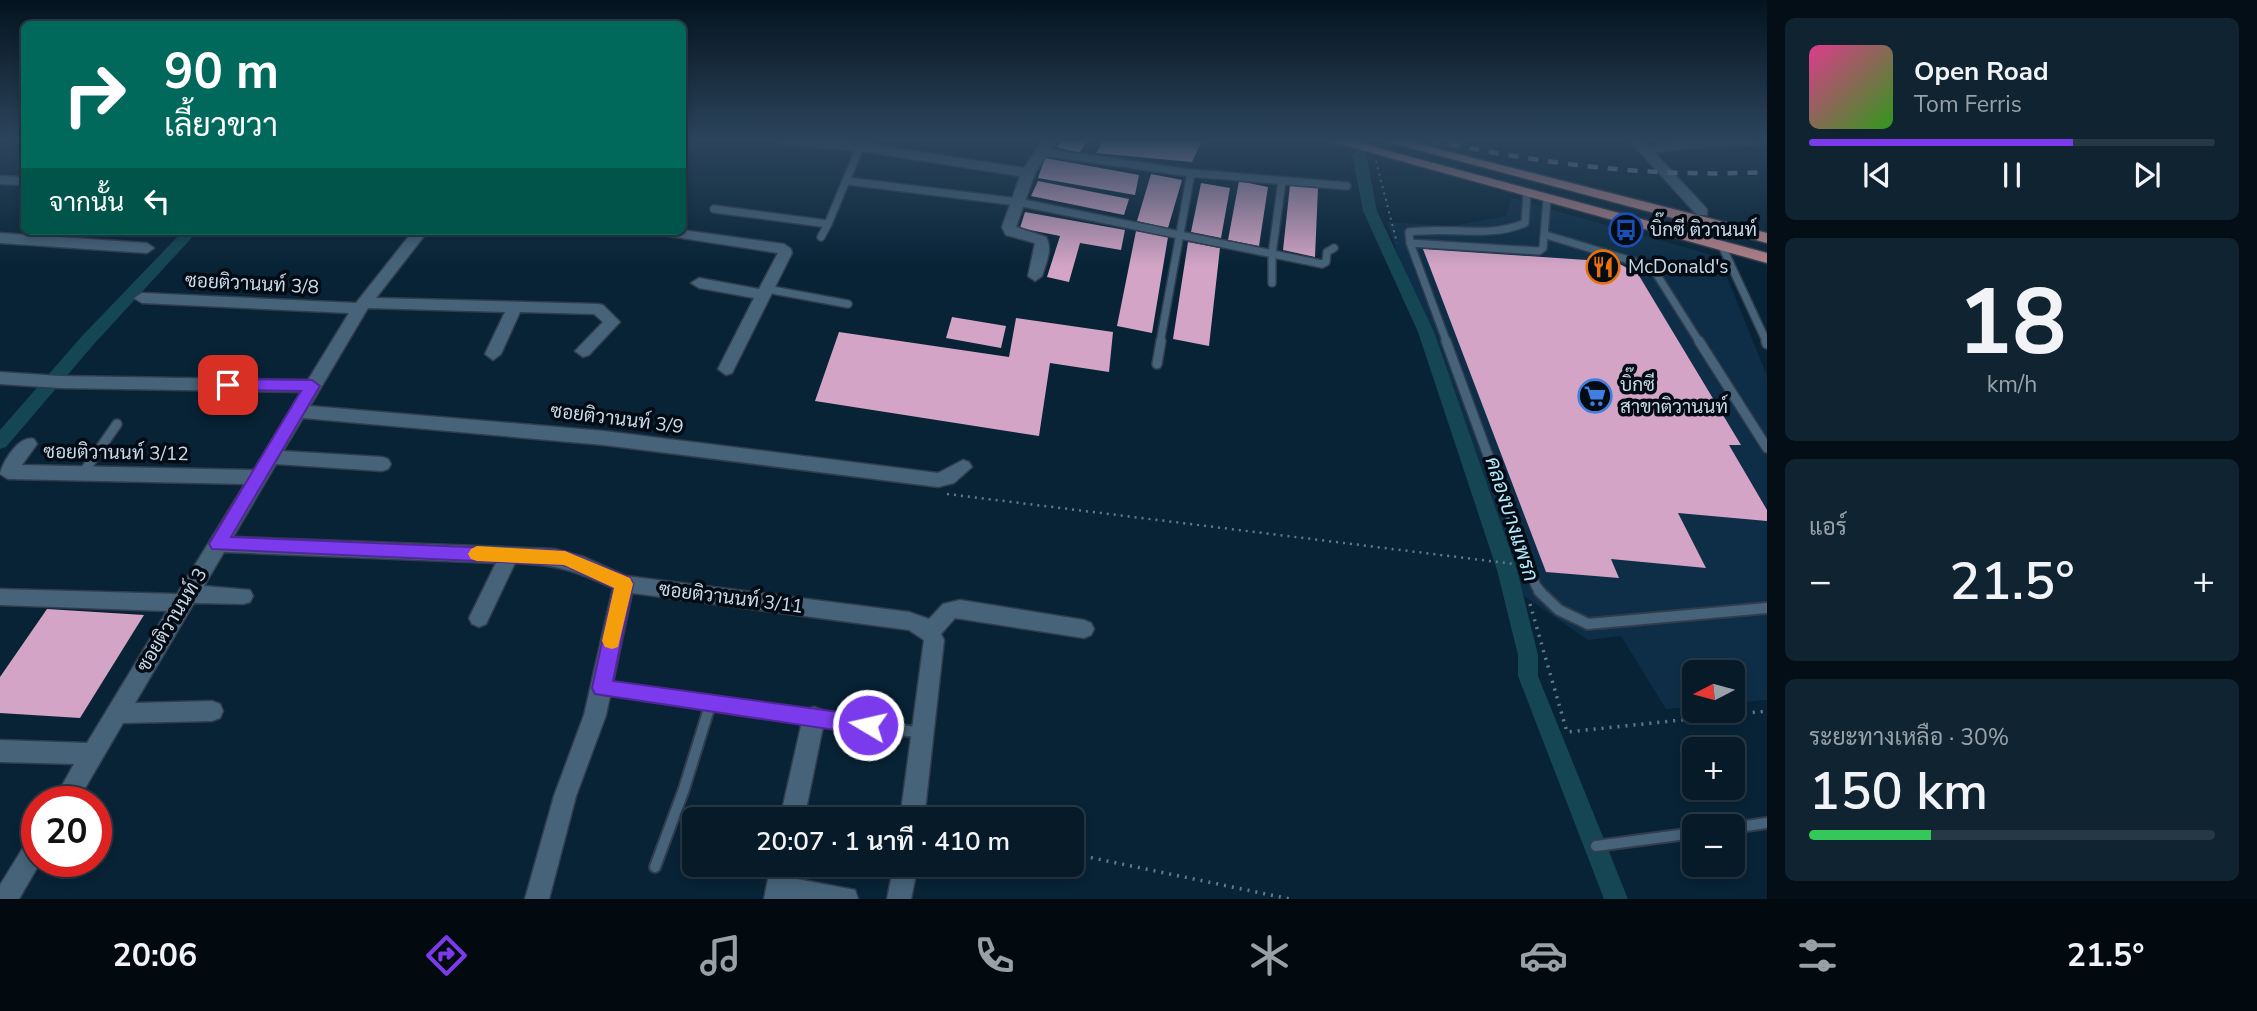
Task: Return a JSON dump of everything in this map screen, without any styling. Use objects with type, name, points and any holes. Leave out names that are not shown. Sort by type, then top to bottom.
[{"type":"main road","points":[[1486,182],[1767,258]]},
{"type":"main road","points":[[1530,182],[1767,247]]},
{"type":"main road","points":[[1533,182],[1767,238]]},
{"type":"main road","points":[[1584,182],[1767,229]]},
{"type":"street","points":[[1025,182],[1009,227],[1011,232],[1041,240],[1043,246],[1035,276]]},
{"type":"street","points":[[1674,182],[1702,212]]},
{"type":"street","points":[[112,245],[122,235]]},
{"type":"street","name":"ซอยติวานนท์ 3","points":[[73,786],[362,306],[418,235]]},
{"type":"street","points":[[686,235],[784,249],[785,253],[726,369]]},
{"type":"street","points":[[0,238],[147,248]]},
{"type":"street","points":[[699,283],[766,292]]},
{"type":"street","name":"ซอยติวานนท์ 3/8","points":[[142,298],[362,306],[600,310],[612,322],[583,351]]},
{"type":"street","points":[[493,355],[515,307]]},
{"type":"street","points":[[0,378],[60,382],[312,386]]},
{"type":"street","name":"ซอยติวานนท์ 3/9","points":[[297,411],[604,438],[931,479]]},
{"type":"street","name":"ซอยติวานนท์ 3/12","points":[[4,477],[28,444]]},
{"type":"street","points":[[270,457],[382,464]]},
{"type":"street","points":[[931,479],[948,478],[963,467]]},
{"type":"street","name":"ซอยติวานนท์ 3/12","points":[[4,477],[83,473],[257,477]]},
{"type":"street","name":"ซอยติวานนท์ 3/11","points":[[218,544],[565,558],[624,584],[909,621],[931,631]]},
{"type":"street","points":[[479,618],[509,555]]},
{"type":"street","points":[[537,899],[565,796],[588,739],[624,584]]},
{"type":"street","points":[[0,597],[243,596]]},
{"type":"street","points":[[913,807],[934,640],[931,631],[950,610],[960,609],[1084,629]]},
{"type":"street","points":[[117,713],[212,710]]},
{"type":"street","points":[[795,807],[814,717]]},
{"type":"street","points":[[0,751],[92,754]]},
{"type":"street","points":[[5,899],[21,872]]},
{"type":"street","points":[[899,899],[903,877]]},
{"type":"street","points":[[779,884],[846,899]]},
{"type":"lane","points":[[821,237],[847,182]]},
{"type":"lane","points":[[855,182],[1018,202],[1321,264],[1326,262],[1327,252],[1334,248]]},
{"type":"lane","points":[[1157,364],[1189,182]]},
{"type":"lane","points":[[1272,283],[1272,254],[1282,182]]},
{"type":"lane","points":[[1294,182],[1347,186]]},
{"type":"lane","points":[[1527,193],[1525,223],[1516,229],[1471,232],[1421,229],[1409,232],[1410,243],[1536,586],[1545,599],[1573,620],[1588,624],[1767,608]]},
{"type":"lane","points":[[1410,243],[1539,251],[1543,248],[1546,235],[1547,199]]},
{"type":"lane","points":[[714,209],[828,224]]},
{"type":"lane","points":[[1546,235],[1652,268],[1767,449]]},
{"type":"lane","points":[[1721,246],[1767,344]]},
{"type":"lane","points":[[766,292],[849,304]]},
{"type":"lane","points":[[83,473],[117,424]]},
{"type":"lane","points":[[601,688],[922,733]]},
{"type":"lane","points":[[656,867],[711,702]]},
{"type":"lane","points":[[1745,826],[1767,823]]},
{"type":"lane","points":[[1596,846],[1682,835]]},
{"type":"path","points":[[931,479],[934,492],[1509,564]]},
{"type":"path","points":[[1530,603],[1567,732],[1767,711]]},
{"type":"path","points":[[1084,856],[1290,899]]},
{"type":"shaded area","points":[[1511,198],[1719,257],[1767,376],[1767,700],[1745,702],[1745,660],[1682,660],[1682,708],[1666,709],[1621,636],[1588,640],[1524,596],[1487,523],[1387,222],[1452,226],[1506,216]]},
{"type":"building","points":[[1038,182],[1043,182],[1129,199],[1124,215],[1031,196]]},
{"type":"building","points":[[1061,182],[1138,182],[1135,195]]},
{"type":"building","points":[[1149,182],[1181,182],[1168,228],[1137,221]]},
{"type":"building","points":[[1239,182],[1268,187],[1259,246],[1228,240]]},
{"type":"building","points":[[1201,183],[1230,188],[1221,238],[1191,232]]},
{"type":"building","points":[[1290,185],[1318,188],[1315,257],[1283,250]]},
{"type":"building","points":[[1025,212],[1125,230],[1121,250],[1080,243],[1069,282],[1047,277],[1060,236],[1020,228]]},
{"type":"building","points":[[1136,231],[1168,237],[1152,333],[1117,326]]},
{"type":"building","points":[[1188,242],[1220,248],[1209,346],[1173,339]]},
{"type":"building","name":"บิ๊กซี สาขาติวานนท์","points":[[1423,249],[1616,262],[1638,274],[1741,445],[1729,445],[1767,510],[1767,521],[1678,513],[1706,568],[1611,559],[1619,578],[1546,572]]},
{"type":"building","points":[[952,317],[1006,326],[1001,348],[946,338]]},
{"type":"building","points":[[1016,318],[1113,332],[1109,372],[1050,363],[1039,436],[815,401],[839,332],[1009,357]]},
{"type":"building","points":[[47,609],[144,615],[80,718],[0,713],[0,677]]},
{"type":"waterway","name":"คลองบางแพรก","points":[[1364,182],[1370,211],[1426,332],[1507,570],[1528,655],[1528,676],[1616,899]]},
{"type":"waterway","points":[[0,442],[88,340],[187,235]]},
{"type":"slow traffic","points":[[477,554],[565,558],[624,584],[612,641]]},
{"type":"place","name":"บิ๊กซี ติวานนท์","points":[[1626,230]]},
{"type":"place","name":"McDonald's","points":[[1603,267]]},
{"type":"place","name":"บิ๊กซี สาขาติวานนท์","points":[[1595,396]]},
{"type":"route","points":[[228,385],[312,386],[218,544],[565,558],[624,584],[601,688],[868,725]]}]
